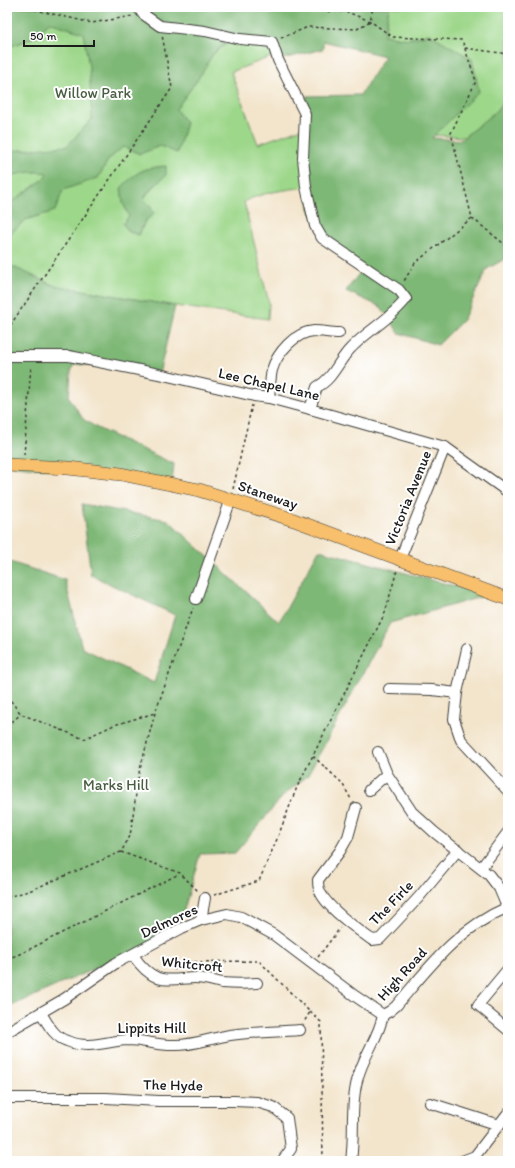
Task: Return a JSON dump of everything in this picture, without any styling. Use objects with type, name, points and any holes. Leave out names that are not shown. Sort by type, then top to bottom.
[{"type":"main road","name":"Staneway","points":[[7,465],[74,468],[172,483],[231,499],[294,520],[508,599]]},
{"type":"street","points":[[140,10],[160,26],[205,31],[240,39],[272,42],[278,60],[305,114],[303,158],[307,194],[315,226],[322,238],[399,290],[406,299],[398,310],[350,348],[326,382],[317,387],[310,409]]},
{"type":"street","points":[[270,398],[272,372],[276,361],[282,351],[295,338],[312,331],[339,333]]},
{"type":"street","name":"Lee Chapel Lane","points":[[7,356],[69,356],[158,374],[254,396],[270,398],[445,448],[508,492]]},
{"type":"street","name":"Victoria Avenue","points":[[400,559],[445,448]]},
{"type":"street","points":[[196,600],[231,499]]},
{"type":"street","points":[[467,649],[457,692],[454,718],[461,740],[508,791]]},
{"type":"street","points":[[389,689],[457,692]]},
{"type":"street","points":[[378,752],[387,774],[412,812],[481,868],[495,882],[507,907]]},
{"type":"street","points":[[369,790],[387,774]]},
{"type":"street","name":"The Firle","points":[[356,808],[348,837],[340,851],[318,880],[319,890],[330,905],[346,920],[372,940],[380,939],[419,897],[458,850]]},
{"type":"street","points":[[481,868],[508,832]]},
{"type":"street","points":[[201,920],[205,898]]},
{"type":"street","name":"High Road","points":[[351,1161],[353,1139],[353,1102],[356,1082],[362,1063],[380,1028],[383,1015],[396,1006],[451,943],[481,921],[507,907]]},
{"type":"street","name":"Delmores","points":[[7,1032],[64,999],[116,963],[182,928],[201,920],[227,914],[241,916],[274,935],[355,996],[383,1015]]},
{"type":"street","name":"Whitcroft","points":[[133,955],[141,966],[150,974],[158,978],[167,980],[204,978],[236,984],[256,983]]},
{"type":"street","points":[[508,969],[478,1006],[508,1030]]},
{"type":"street","name":"Lippits Hill","points":[[41,1013],[59,1038],[68,1042],[93,1046],[127,1040],[175,1046],[241,1034],[300,1030]]},
{"type":"street","name":"The Hyde","points":[[7,1098],[106,1098],[159,1101],[257,1102],[272,1107],[287,1118],[291,1149],[282,1161]]},
{"type":"street","points":[[430,1103],[499,1125]]},
{"type":"street","points":[[462,1161],[474,1158],[508,1113]]},
{"type":"path","points":[[23,7],[92,22],[140,10]]},
{"type":"path","points":[[244,7],[249,9],[347,12],[370,21],[393,37],[462,40],[476,81],[451,133],[472,218],[508,247]]},
{"type":"path","points":[[272,42],[308,27],[357,29],[370,21],[373,7]]},
{"type":"path","points":[[7,330],[172,88],[160,26]]},
{"type":"path","points":[[465,48],[508,54]]},
{"type":"path","points":[[399,290],[415,263],[472,218]]},
{"type":"path","points":[[23,465],[32,356]]},
{"type":"path","points":[[231,499],[254,396]]},
{"type":"path","points":[[121,852],[180,874],[205,898],[259,881],[297,788],[385,613],[395,581]]},
{"type":"path","points":[[7,897],[29,891],[121,852],[130,836],[139,773],[155,713],[196,600]]},
{"type":"path","points":[[7,696],[21,714],[84,739],[114,725],[155,713]]},
{"type":"path","points":[[7,726],[21,714]]},
{"type":"path","points":[[313,756],[342,783],[356,808]]},
{"type":"path","points":[[7,959],[22,953],[180,874]]},
{"type":"path","points":[[313,964],[346,920]]},
{"type":"path","points":[[310,1012],[321,1022],[323,1161]]},
{"type":"green space","name":"Willow Park","points":[[7,7],[193,7],[213,54],[230,41],[272,42],[276,55],[231,72],[258,144],[305,127],[306,187],[282,190],[258,196],[244,202],[269,303],[268,319],[175,306],[75,289],[37,350],[7,382]],"holes":[[[166,166],[157,184],[144,199],[154,214],[145,221],[139,235],[129,216]]]},
{"type":"green space","name":"Willow Park","points":[[7,7],[309,7],[357,9],[358,7],[389,7],[384,35],[408,39],[430,34],[472,59],[479,91],[432,138],[461,140],[495,112],[508,95],[508,257],[487,269],[463,320],[438,345],[399,333],[381,307],[346,291],[364,267],[322,238],[309,208],[305,114],[307,96],[360,95],[385,56],[323,41],[323,49],[278,60],[272,42],[230,41],[213,54],[198,79],[176,109],[186,123],[177,153],[160,146],[140,154],[123,147],[109,159],[98,178],[63,190],[55,211],[25,220],[7,237],[7,205],[44,179],[47,173],[27,172],[7,178],[7,150],[67,146],[92,119],[89,67],[83,33],[49,22],[37,36],[7,48]]},
{"type":"green space","points":[[389,7],[508,7],[508,95],[495,112],[464,137],[431,135],[430,34],[408,39],[384,35]]},
{"type":"green space","points":[[166,166],[166,175],[151,189],[144,199],[150,205],[154,214],[145,221],[139,235],[129,232],[123,224],[129,216],[123,203],[121,188],[141,171]]},
{"type":"green space","points":[[7,264],[53,285],[175,306],[159,374],[95,361],[93,366],[74,364],[71,372],[69,397],[83,419],[97,428],[174,464],[172,483],[7,465]]},
{"type":"green space","name":"Marks Hill","points":[[82,504],[168,520],[279,622],[319,550],[488,595],[390,623],[308,775],[284,795],[235,853],[200,854],[178,931],[7,1008],[7,561],[65,580],[82,648],[154,683],[175,615],[91,575]]}]
